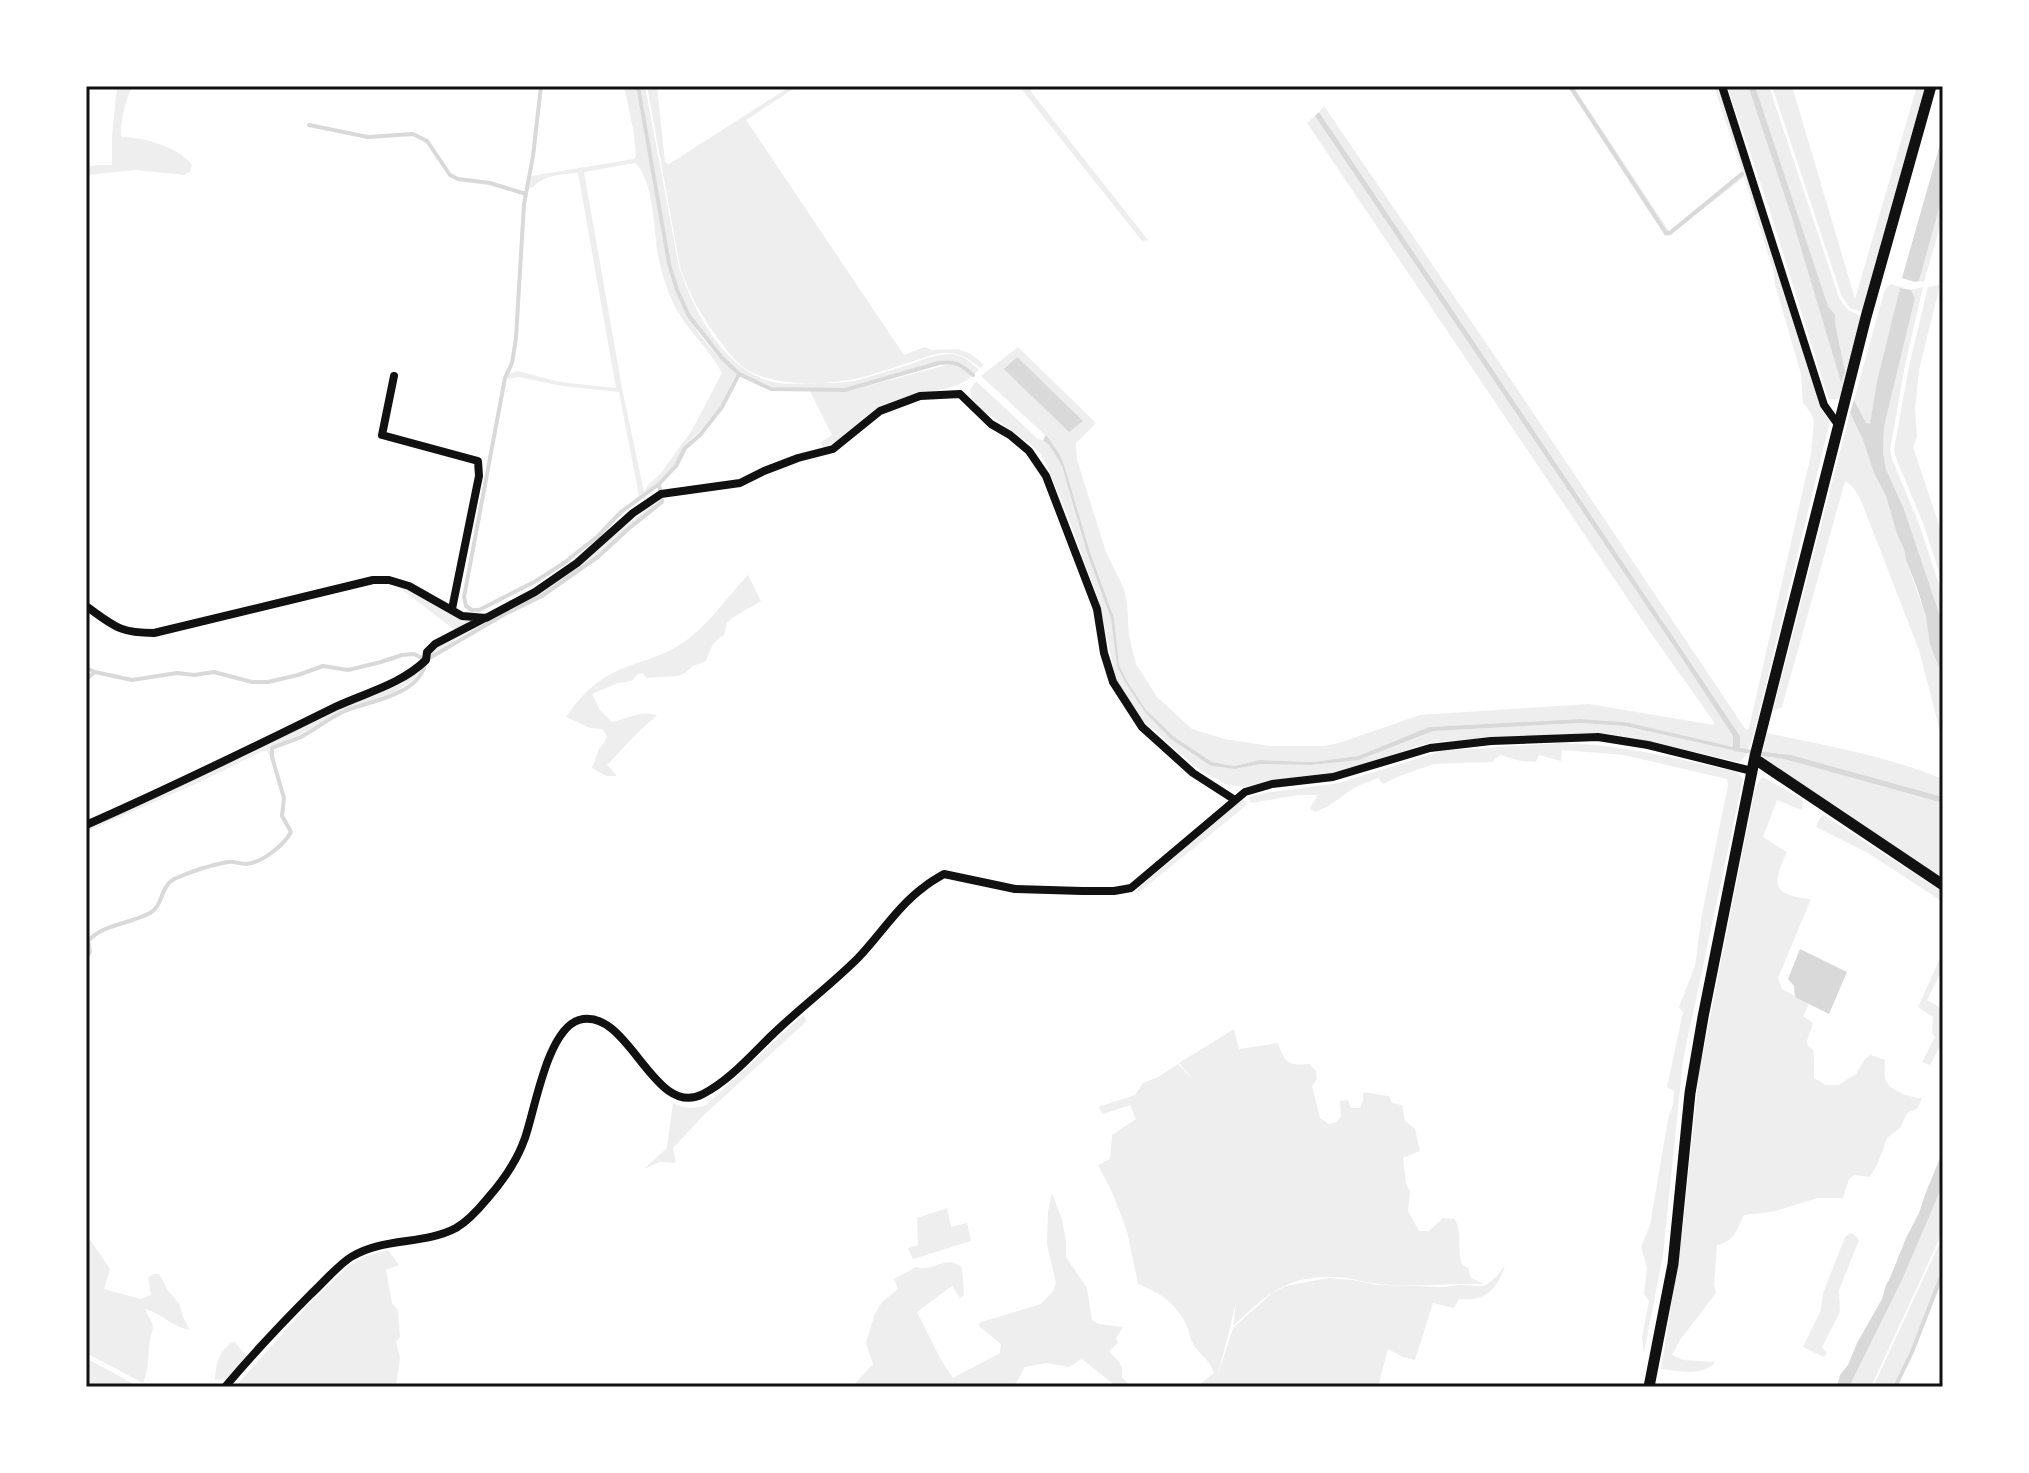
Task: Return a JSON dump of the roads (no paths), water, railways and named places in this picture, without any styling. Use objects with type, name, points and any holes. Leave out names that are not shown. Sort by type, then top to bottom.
[{"type":"main road","points":[[1649,1387],[1673,1264],[1690,1093],[1754,762],[1866,317],[1931,86]]},
{"type":"main road","points":[[1754,762],[1943,885]]},
{"type":"street","points":[[1722,86],[1824,405],[1839,426]]},
{"type":"street","points":[[394,376],[382,435],[478,461],[479,476],[452,609]]},
{"type":"street","points":[[86,825],[349,701],[401,680],[426,660],[427,652],[435,644],[535,592],[577,563],[633,513],[661,494],[740,483],[776,467],[833,449],[880,411],[920,396],[960,394],[991,424],[1029,451],[1046,476],[1097,609],[1104,653],[1113,682],[1142,727],[1193,773],[1235,800]]},
{"type":"street","points":[[86,606],[116,628],[134,633],[154,633],[373,580],[389,580],[409,586],[462,616],[486,618]]},
{"type":"street","points":[[225,1387],[290,1315],[350,1258],[371,1247],[435,1235],[455,1228],[474,1214],[511,1170],[555,1042],[566,1027],[576,1021],[601,1021],[673,1095],[690,1099],[703,1094],[738,1068],[857,959],[923,887],[944,874],[1015,889],[1098,891],[1131,888],[1245,792],[1272,784],[1333,777],[1430,748],[1491,741],[1598,737],[1754,762]]},
{"type":"waterway","points":[[541,86],[524,204],[516,338],[512,363],[505,378],[464,597],[466,606],[479,610],[536,581],[564,563],[598,536],[621,512],[659,484]]},
{"type":"waterway","points":[[638,86],[669,264],[677,290],[689,316],[722,358],[739,374],[771,389],[845,390],[939,363],[958,364],[973,375]]},
{"type":"waterway","points":[[1570,86],[1666,233],[1670,233],[1742,174]]},
{"type":"waterway","points":[[309,125],[368,137],[413,134],[427,141],[450,175],[526,194]]},
{"type":"waterway","points":[[86,668],[132,680],[177,673],[194,675],[214,672],[252,682],[268,682],[323,666],[348,670],[414,654],[426,660],[542,596],[599,556],[662,502],[659,484],[676,466],[685,448],[700,435],[722,407],[739,374]]},
{"type":"waterway","points":[[86,958],[90,952],[88,941],[94,935],[150,913],[174,879],[221,863],[252,863],[278,848],[291,832],[282,816],[284,798],[272,748],[301,737],[345,711],[405,689],[422,673],[426,661]]},
{"type":"waterway","points":[[86,679],[95,672]]},
{"type":"waterway","points":[[1735,749],[1770,755]]},
{"type":"waterway","points":[[1895,1387],[1943,1272]]}]
